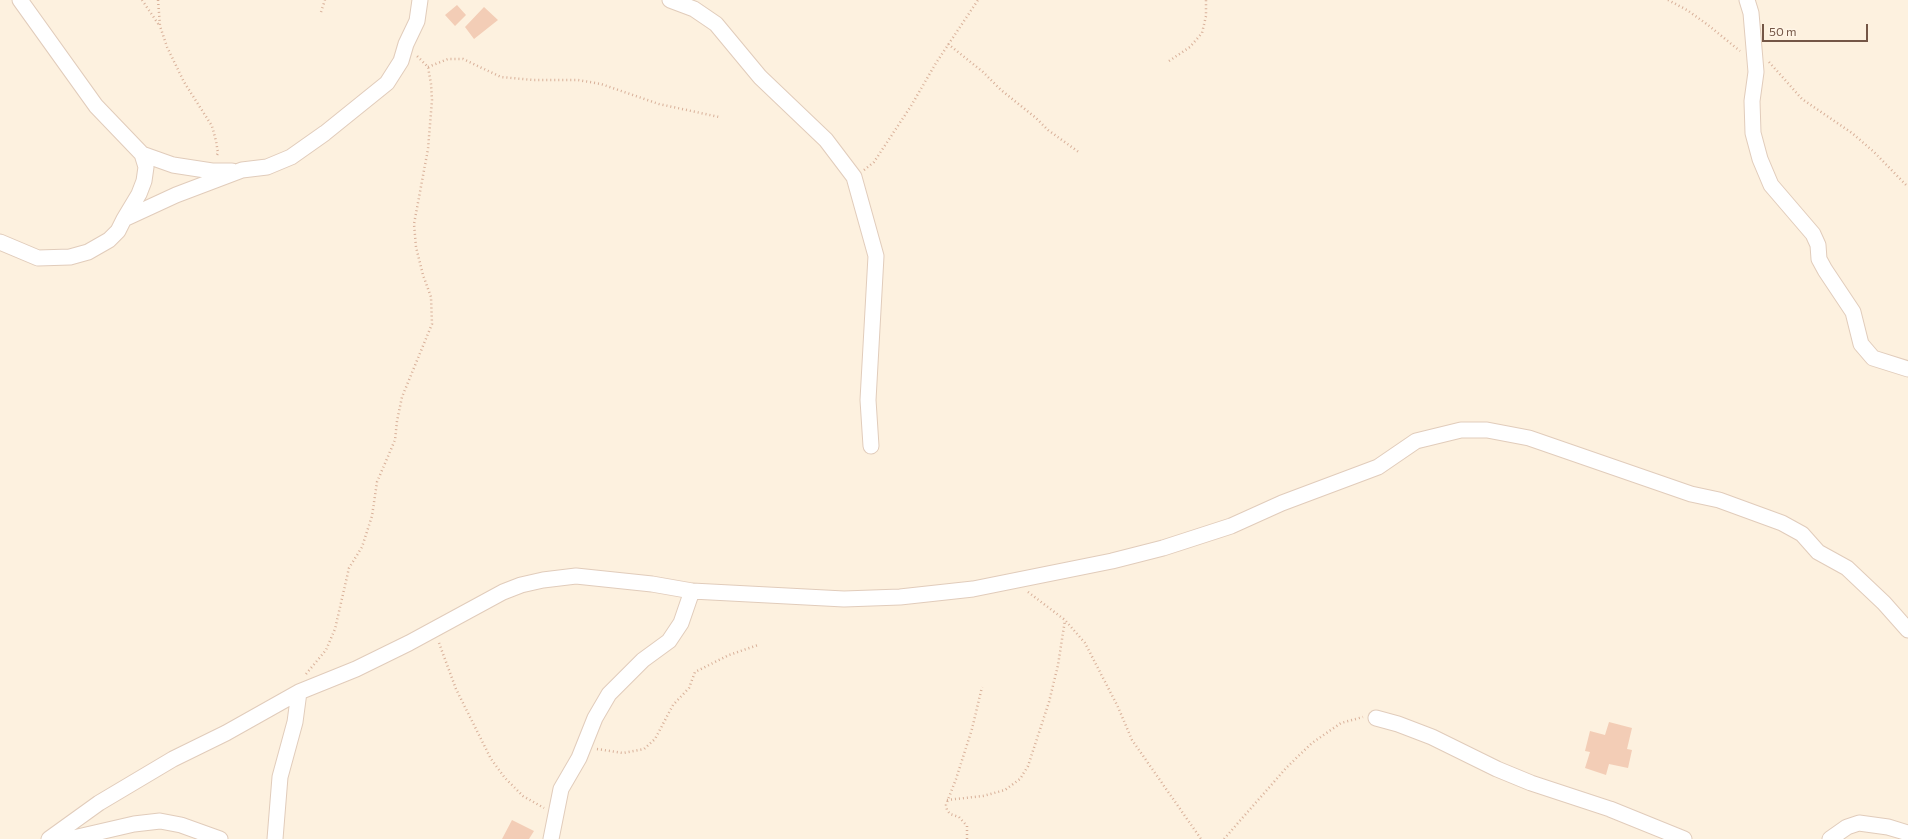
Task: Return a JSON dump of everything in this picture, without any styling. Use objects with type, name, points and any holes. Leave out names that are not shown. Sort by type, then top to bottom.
[{"type":"street","points":[[0,242],[38,258],[70,257],[88,252],[109,240],[118,231],[139,194],[144,181],[146,167],[142,154],[96,106],[20,0]]},
{"type":"street","points":[[142,154],[173,165],[212,171],[267,167],[291,157],[325,133],[387,83],[401,61],[406,44],[417,21],[420,0]]},
{"type":"street","points":[[670,0],[694,9],[716,24],[760,77],[826,140],[854,177],[876,256],[868,400],[870,446]]},
{"type":"street","points":[[1747,0],[1751,12],[1748,50],[1756,72],[1752,101],[1753,133],[1760,159],[1771,185],[1813,234],[1818,245],[1819,259],[1853,312],[1860,344],[1873,358],[1908,370]]},
{"type":"street","points":[[124,219],[176,195],[242,170]]},
{"type":"street","points":[[49,839],[99,803],[173,759],[226,734],[299,692],[356,669],[435,629],[503,592],[521,585],[543,580],[576,576],[652,584],[692,591],[851,599],[900,597],[974,588],[1112,561],[1163,548],[1231,526],[1282,502],[1378,467],[1416,442],[1461,430],[1487,430],[1529,438],[1691,494],[1720,500],[1782,523],[1802,534],[1818,552],[1847,568],[1884,603],[1908,630]]},
{"type":"street","points":[[551,839],[561,789],[577,762],[595,718],[609,694],[643,660],[669,640],[680,623],[692,591]]},
{"type":"street","points":[[274,839],[280,776],[295,722],[299,692]]},
{"type":"street","points":[[1376,718],[1398,724],[1432,737],[1497,769],[1531,783],[1610,809],[1684,839]]},
{"type":"street","points":[[69,839],[134,824],[160,821],[181,825],[220,839]]},
{"type":"street","points":[[1830,839],[1847,827],[1859,823],[1888,826],[1908,833]]},
{"type":"path","points":[[142,0],[160,26],[178,71],[193,99],[212,126],[218,153],[212,171]]},
{"type":"path","points":[[158,0],[160,26]]},
{"type":"path","points":[[321,12],[325,0]]},
{"type":"path","points":[[854,177],[874,162],[948,44],[978,0]]},
{"type":"path","points":[[1169,61],[1190,47],[1202,33],[1206,16],[1206,0]]},
{"type":"path","points":[[1668,0],[1687,10],[1748,50],[1802,99],[1852,133],[1874,152],[1908,187]]},
{"type":"path","points":[[299,692],[308,671],[326,650],[335,629],[349,568],[362,547],[372,516],[377,482],[395,440],[402,397],[432,324],[431,296],[423,275],[416,247],[414,224],[428,150],[431,122],[431,84],[428,67],[406,44]]},
{"type":"path","points":[[948,44],[983,72],[1001,90],[1036,118],[1048,130],[1080,153]]},
{"type":"path","points":[[428,67],[448,59],[463,59],[501,77],[532,80],[578,80],[601,84],[659,104],[719,117]]},
{"type":"path","points":[[1010,581],[1043,602],[1065,620],[1081,638],[1093,657],[1132,740],[1202,839]]},
{"type":"path","points":[[947,800],[983,796],[1005,790],[1020,779],[1028,766],[1049,702],[1058,665],[1065,620]]},
{"type":"path","points":[[435,629],[447,667],[456,689],[491,759],[505,778],[523,796],[557,813]]},
{"type":"path","points":[[584,746],[616,752],[631,752],[644,749],[655,739],[674,705],[689,688],[695,672],[729,655],[758,645]]},
{"type":"path","points":[[967,839],[967,826],[959,817],[950,814],[947,810],[947,800],[956,779],[972,729],[982,687]]},
{"type":"path","points":[[1224,839],[1287,767],[1323,734],[1341,723],[1360,717],[1376,718]]},
{"type":"building","points":[[457,5],[466,15],[455,26],[445,15]]},
{"type":"building","points":[[484,7],[498,20],[474,39],[465,27]]},
{"type":"building","points":[[1609,722],[1632,728],[1627,749],[1632,750],[1628,768],[1609,764],[1606,775],[1585,768],[1590,752],[1585,751],[1590,731],[1605,735]]},
{"type":"building","points":[[512,820],[534,831],[529,839],[502,839]]}]
